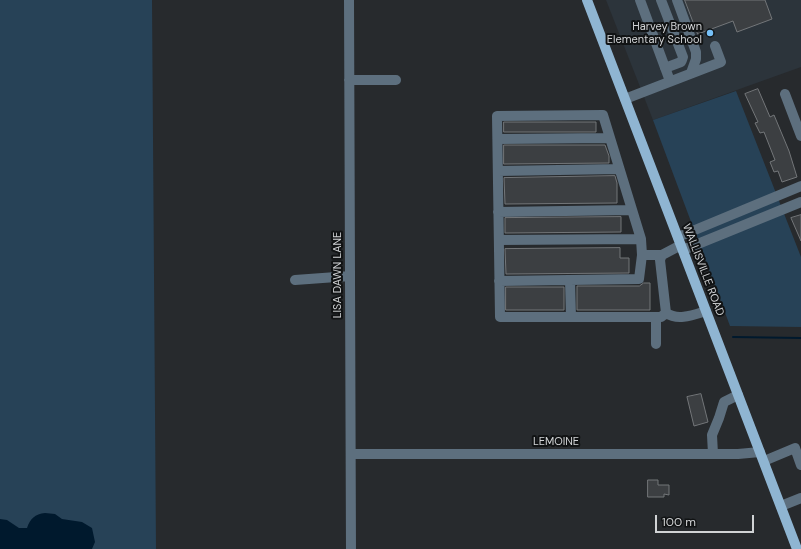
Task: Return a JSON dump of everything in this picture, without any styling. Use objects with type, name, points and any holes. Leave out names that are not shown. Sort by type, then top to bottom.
[{"type":"main road","name":"WALLISVILLE ROAD","points":[[587,0],[762,457],[798,545]]},
{"type":"street","name":"LISA DAWN LANE","points":[[349,0],[351,549]]},
{"type":"street","points":[[640,0],[670,81]]},
{"type":"street","points":[[661,0],[682,57],[681,62],[665,68]]},
{"type":"street","points":[[677,0],[696,52],[696,59],[691,73]]},
{"type":"street","points":[[625,99],[721,62],[715,46]]},
{"type":"street","points":[[349,80],[396,80]]},
{"type":"street","points":[[785,94],[801,136]]},
{"type":"street","points":[[499,281],[639,279],[642,255],[641,239],[603,115],[497,116],[498,139],[498,212],[499,240],[499,281],[500,317],[661,315],[672,317],[689,317],[706,311]]},
{"type":"street","points":[[498,139],[610,138]]},
{"type":"street","points":[[498,171],[619,168]]},
{"type":"street","points":[[642,255],[662,255],[680,244],[801,186]]},
{"type":"street","points":[[680,244],[801,202]]},
{"type":"street","points":[[498,212],[632,210]]},
{"type":"street","points":[[499,240],[641,239]]},
{"type":"street","points":[[656,344],[661,315],[660,260],[662,255]]},
{"type":"street","points":[[295,280],[350,276]]},
{"type":"street","points":[[570,280],[571,317]]},
{"type":"street","points":[[713,454],[712,435],[724,402],[738,395]]},
{"type":"street","points":[[762,457],[798,447],[801,465]]},
{"type":"street","name":"LEMOINE","points":[[351,454],[713,454],[762,457]]},
{"type":"street","points":[[781,506],[801,498]]},
{"type":"shaded area","points":[[0,0],[152,0],[156,549],[0,549]]},
{"type":"shaded area","name":"Harvey Brown Elementary School","points":[[606,0],[801,0],[801,67],[653,120]]},
{"type":"shaded area","points":[[736,91],[801,257],[801,327],[730,326],[653,120]]},
{"type":"shaded area","points":[[38,514],[55,514],[62,519],[82,522],[92,528],[95,542],[92,549],[0,549],[0,519],[7,520],[19,528],[27,528],[33,518]]},
{"type":"building","name":"Harvey Brown Elementary School","points":[[685,0],[765,0],[772,19],[737,32],[733,21],[698,34]]},
{"type":"building","points":[[758,89],[770,117],[774,115],[789,151],[797,177],[782,182],[778,171],[774,172],[770,162],[775,160],[764,132],[760,133],[755,123],[758,122],[745,94]]},
{"type":"building","points":[[504,122],[596,122],[596,132],[504,132]]},
{"type":"building","points":[[504,145],[605,145],[609,156],[609,163],[504,164]]},
{"type":"building","points":[[615,176],[617,183],[617,203],[505,204],[504,178]]},
{"type":"building","points":[[801,215],[801,241],[791,218]]},
{"type":"building","points":[[621,217],[621,232],[505,233],[505,218]]},
{"type":"building","points":[[620,248],[620,258],[629,258],[629,273],[506,274],[505,249]]},
{"type":"building","points":[[644,283],[650,283],[650,310],[577,310],[577,286],[639,286]]},
{"type":"building","points":[[506,287],[564,287],[564,310],[506,310]]},
{"type":"building","points":[[701,394],[708,422],[694,426],[687,397]]},
{"type":"building","points":[[648,480],[658,480],[658,485],[669,485],[669,495],[664,494],[664,497],[648,497]]},
{"type":"waterway","points":[[733,337],[801,338]]},
{"type":"place","name":"Harvey Brown Elementary School","points":[[710,33]]}]
